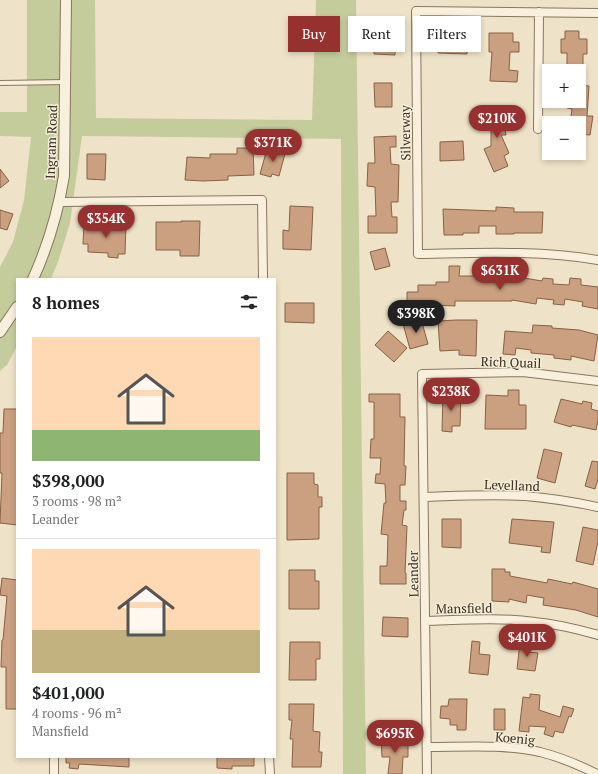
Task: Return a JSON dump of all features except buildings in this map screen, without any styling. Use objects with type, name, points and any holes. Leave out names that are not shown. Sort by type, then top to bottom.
[{"type":"street","name":"Ingram Road","points":[[32,278],[49,241],[64,176],[66,0]]},
{"type":"street","name":"Silverway","points":[[539,12],[416,11],[418,254],[548,254],[598,260]]},
{"type":"street","points":[[538,129],[539,12],[598,13]]},
{"type":"street","points":[[59,202],[262,200],[263,278]]},
{"type":"street","points":[[0,332],[16,308]]},
{"type":"street","name":"Rich Quail","points":[[422,374],[523,372],[598,381]]},
{"type":"street","name":"Leander","points":[[422,374],[427,774]]},
{"type":"street","name":"Levelland","points":[[424,497],[525,496],[563,500],[598,507]]},
{"type":"street","name":"Mansfield","points":[[425,621],[492,619],[534,621],[569,627],[598,635]]},
{"type":"street","name":"Koenig","points":[[426,747],[492,747],[540,752],[561,758],[597,774]]},
{"type":"street","points":[[54,758],[54,774]]},
{"type":"street","points":[[269,758],[270,774]]},
{"type":"lane","points":[[0,83],[66,82]]},
{"type":"green space","points":[[27,0],[95,0],[96,118],[312,120],[314,52],[340,52],[340,16],[315,16],[316,0],[356,0],[356,16],[348,16],[348,52],[357,52],[366,774],[343,774],[341,139],[82,136],[70,223],[59,259],[51,278],[16,278],[16,348],[7,365],[0,371],[0,267],[13,242],[24,200],[31,137],[0,136],[0,112],[27,112]]}]
